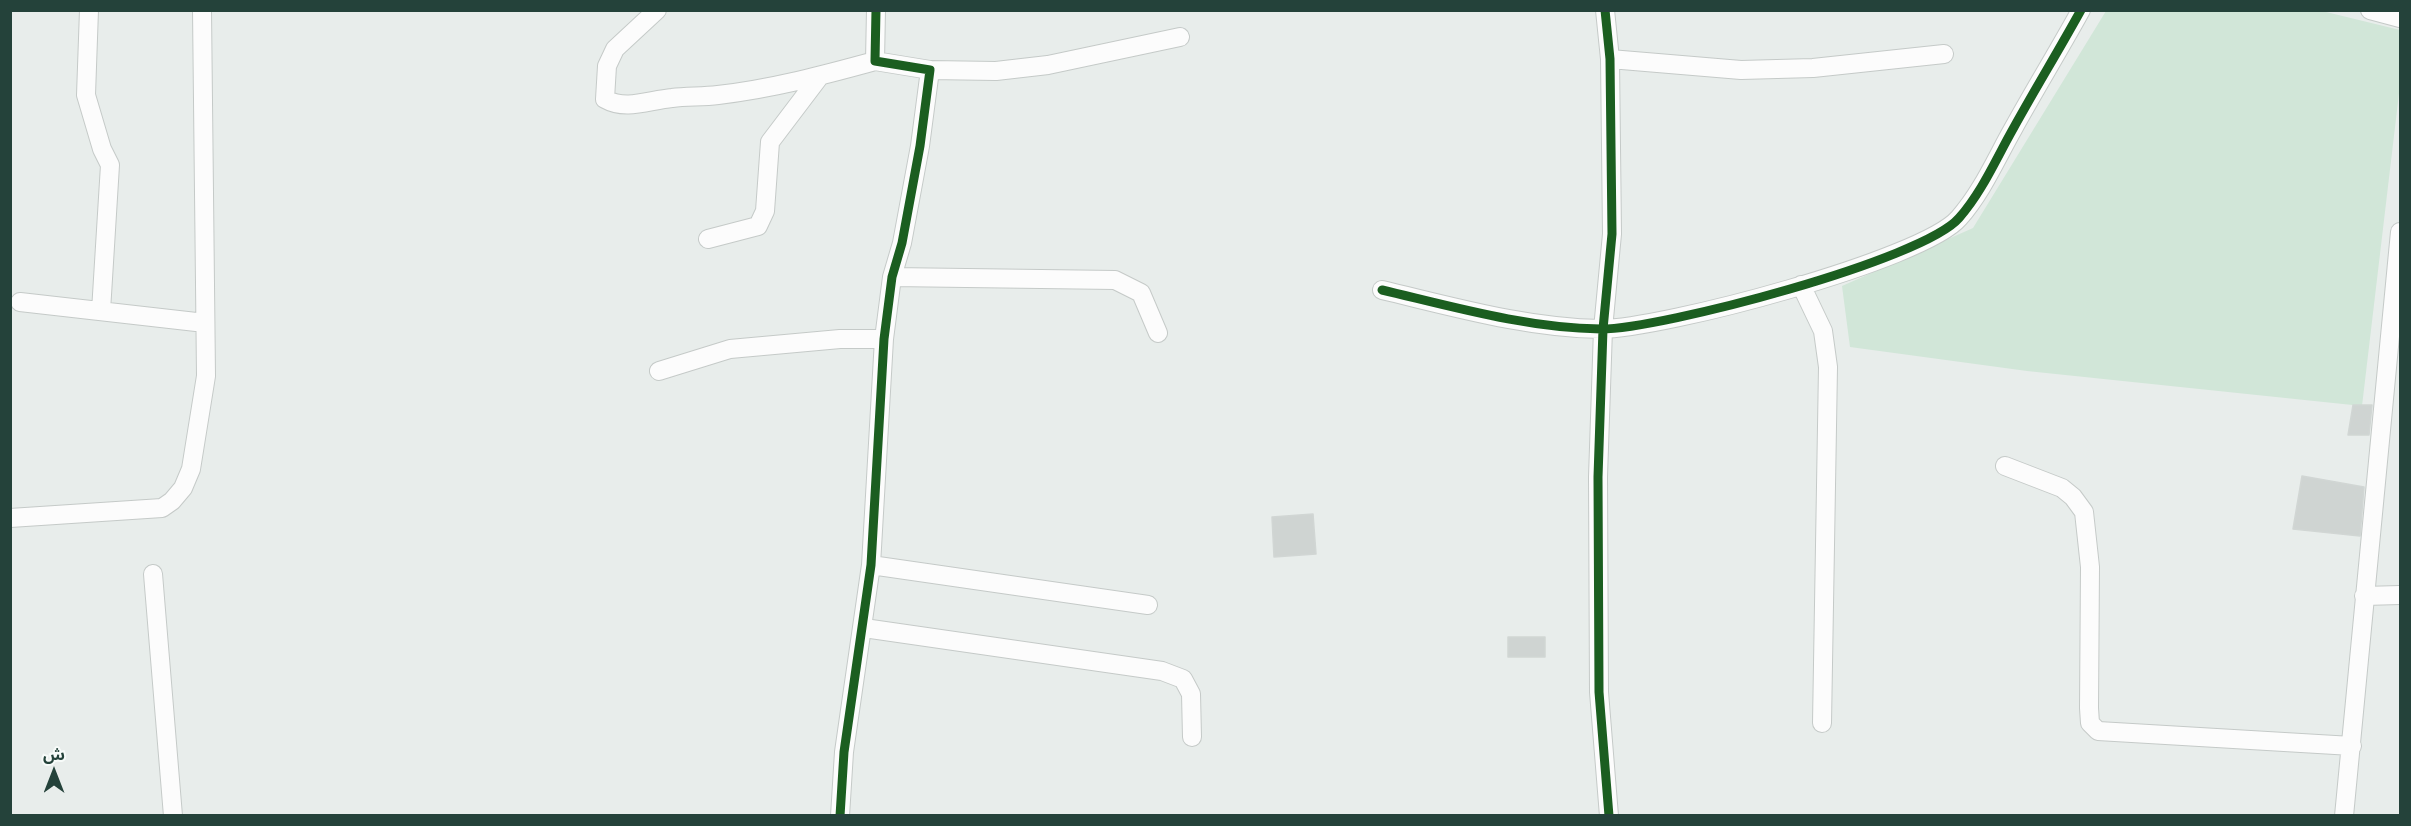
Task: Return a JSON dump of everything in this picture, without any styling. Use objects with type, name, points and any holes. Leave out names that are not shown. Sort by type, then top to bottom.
[{"type":"street","points":[[89,10],[87,95],[102,149],[110,165],[101,311]]},
{"type":"street","points":[[10,518],[162,508],[172,501],[183,488],[191,469],[206,376],[202,10]]},
{"type":"street","points":[[657,10],[615,49],[607,66],[605,99],[614,104],[638,104],[672,98],[718,95],[820,76],[875,61],[930,70],[996,70],[1048,65],[1180,36]]},
{"type":"street","points":[[875,61],[876,10]]},
{"type":"street","points":[[1605,10],[1610,59],[1612,234],[1603,329],[1598,477],[1599,693],[1609,816]]},
{"type":"street","points":[[1382,290],[1521,322],[1603,329],[1696,313],[1801,285],[1922,243],[1958,220],[1981,187],[2081,10]]},
{"type":"street","points":[[2370,10],[2400,18]]},
{"type":"street","points":[[1610,59],[1741,70],[1813,68],[1944,54]]},
{"type":"street","points":[[840,816],[844,752],[872,565],[884,339],[892,277],[902,243],[920,146],[930,70]]},
{"type":"street","points":[[708,239],[758,226],[765,211],[770,142],[820,76]]},
{"type":"street","points":[[2344,816],[2400,232]]},
{"type":"street","points":[[892,277],[1115,280],[1141,293],[1158,333]]},
{"type":"street","points":[[1801,285],[1822,331],[1827,350],[1822,723]]},
{"type":"street","points":[[20,302],[205,323]]},
{"type":"street","points":[[659,370],[730,349],[840,339],[884,339]]},
{"type":"street","points":[[2005,466],[2062,488],[2073,497],[2084,512],[2090,567],[2089,708],[2090,723],[2098,731],[2352,746]]},
{"type":"street","points":[[872,565],[1148,605]]},
{"type":"street","points":[[153,574],[173,816]]},
{"type":"street","points":[[2364,596],[2400,595]]},
{"type":"street","points":[[864,628],[1162,671],[1184,679],[1191,694],[1192,737]]},
{"type":"green space","points":[[2106,11],[2322,11],[2400,30],[2400,85],[2362,406],[2027,371],[1850,347],[1842,286],[1973,228]]},
{"type":"building","points":[[2353,405],[2372,405],[2369,435],[2348,435]]},
{"type":"building","points":[[2302,476],[2364,487],[2360,536],[2293,529]]},
{"type":"building","points":[[1313,514],[1316,554],[1274,557],[1272,517]]},
{"type":"building","points":[[1508,637],[1545,637],[1545,657],[1508,657]]},
{"type":"cycle path","points":[[840,816],[844,752],[871,565],[884,339],[892,277],[902,243],[920,146],[930,70],[875,61],[876,10]]},
{"type":"cycle path","points":[[1605,10],[1610,59],[1612,234],[1603,329],[1598,477],[1599,692],[1609,816]]},
{"type":"cycle path","points":[[1382,290],[1518,321],[1601,329],[1677,318],[1731,305],[1846,272],[1896,253],[1936,235],[1959,218],[1967,208],[2081,10]]}]
